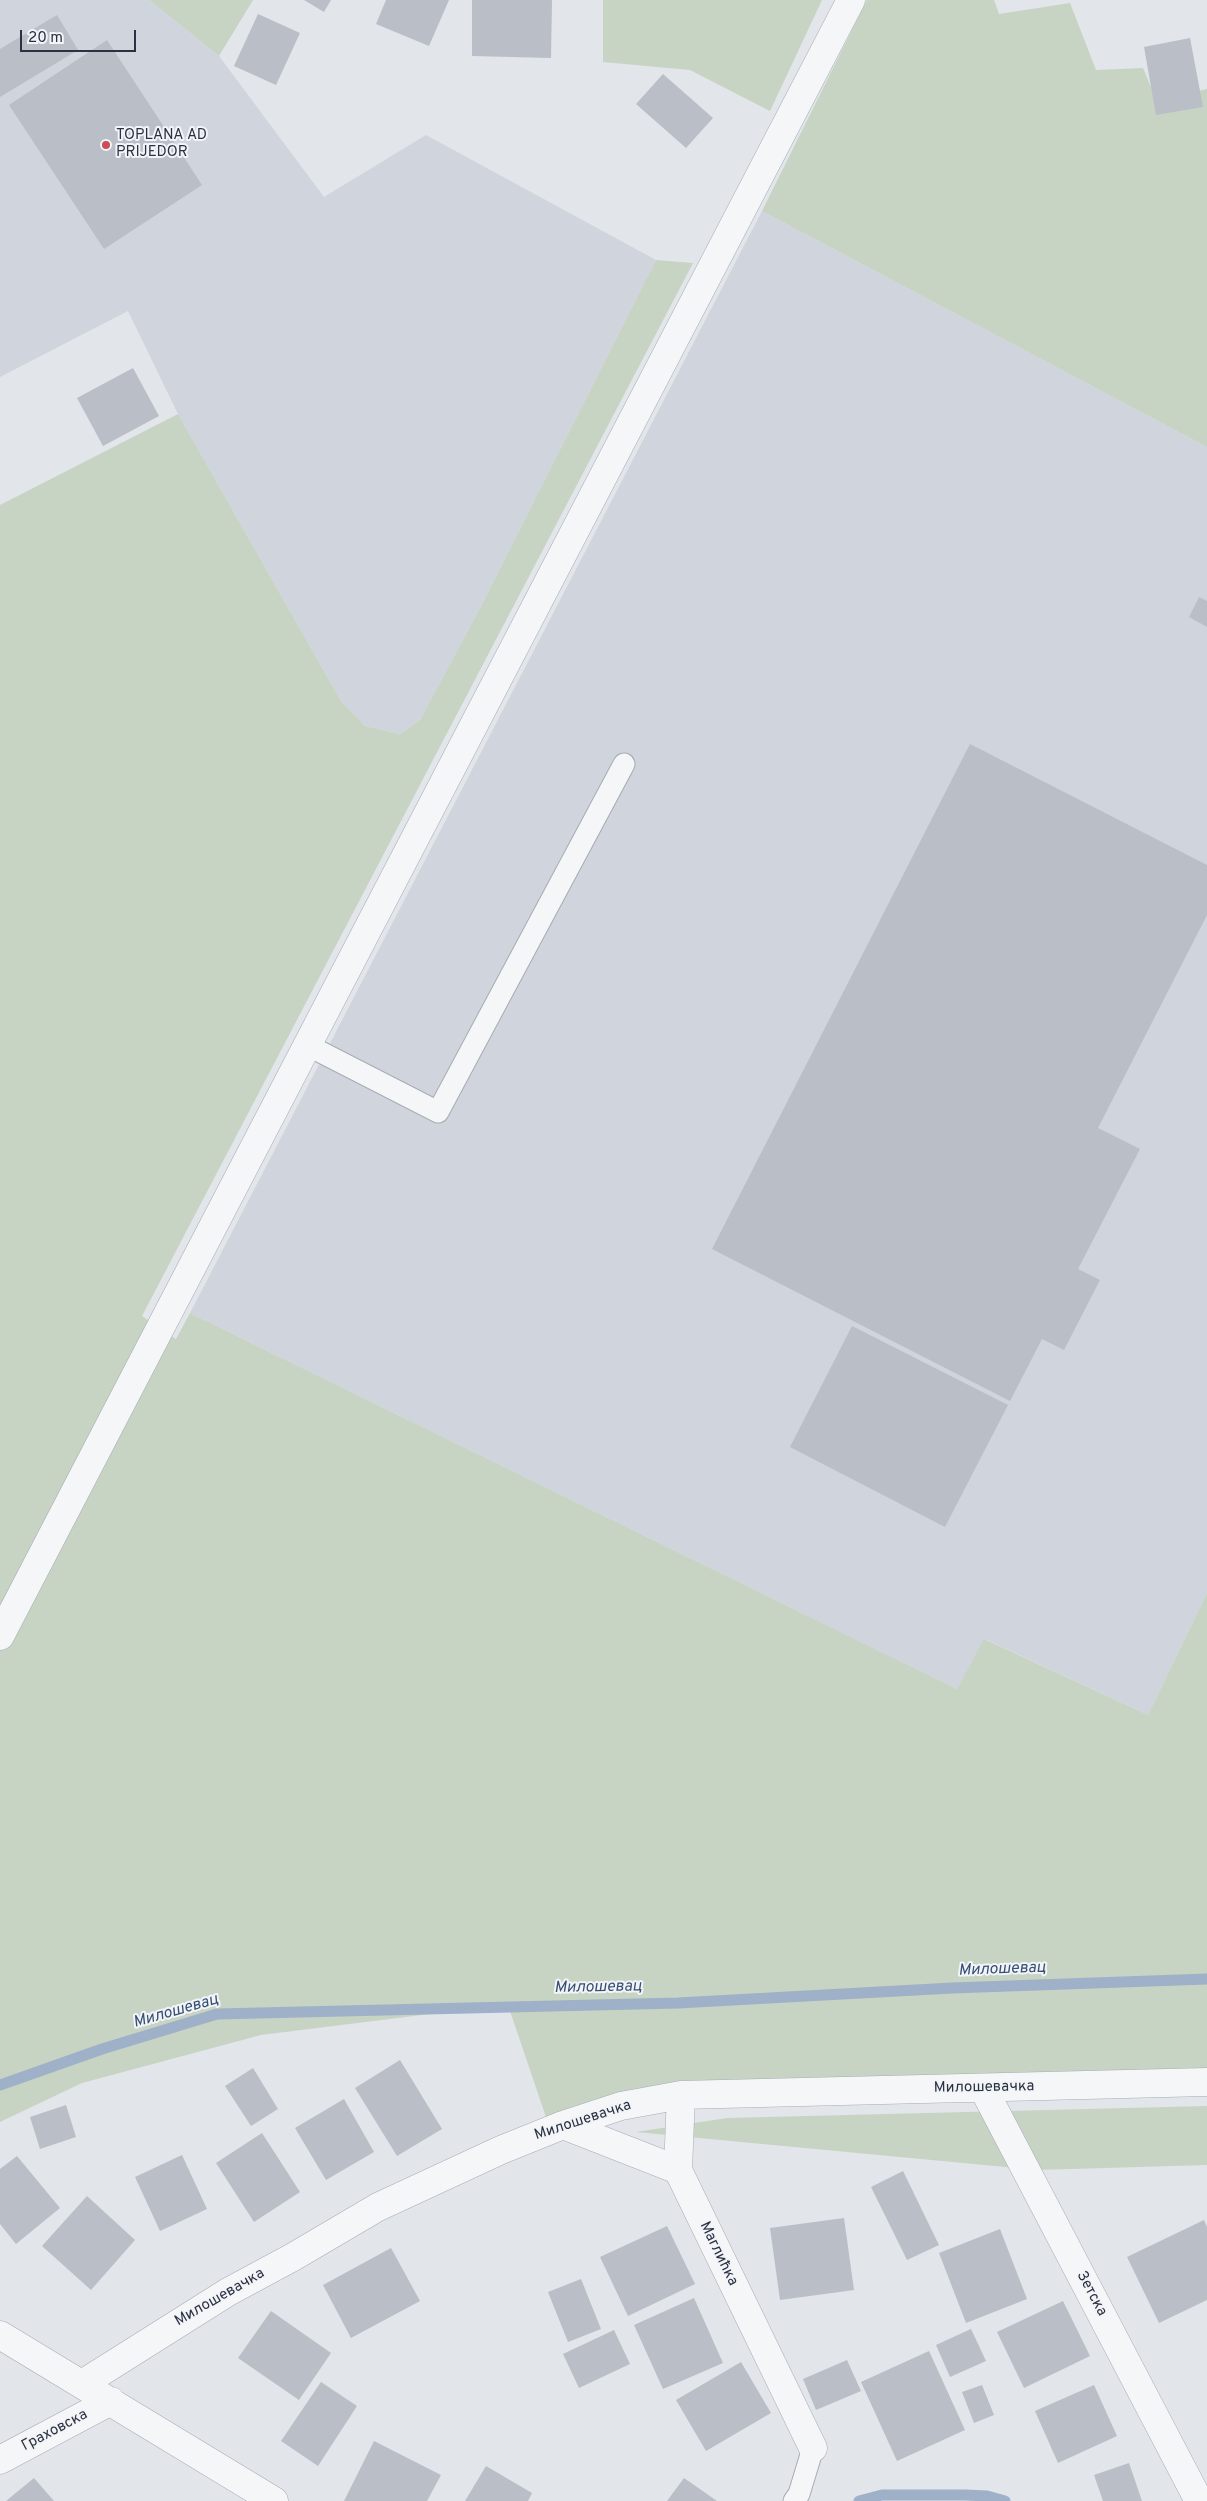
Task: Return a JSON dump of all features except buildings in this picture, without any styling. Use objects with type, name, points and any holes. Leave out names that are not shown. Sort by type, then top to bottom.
[{"type":"street","points":[[0,1636],[309,1046],[574,531],[852,0]]},
{"type":"street","name":"Милошевачка","points":[[82,2384],[228,2292],[293,2257],[378,2207],[501,2150],[564,2125],[621,2106],[681,2095],[1207,2082]]},
{"type":"street","name":"Зетска","points":[[983,2088],[1199,2501]]},
{"type":"street","points":[[564,2125],[678,2170],[681,2095]]},
{"type":"street","name":"Маглићка","points":[[678,2170],[813,2448]]},
{"type":"street","points":[[0,2335],[274,2501]]},
{"type":"street","name":"Граховска","points":[[0,2460],[111,2401]]},
{"type":"lane","points":[[309,1046],[438,1112],[624,764]]},
{"type":"lane","points":[[794,2501],[813,2448]]},
{"type":"shaded area","points":[[0,0],[149,0],[219,56],[324,197],[426,135],[656,260],[481,606],[420,720],[400,734],[365,726],[341,701],[178,414],[128,311],[0,377]]},
{"type":"shaded area","points":[[762,211],[1207,447],[1207,1593],[1148,1715],[985,1639],[957,1689],[190,1313]]},
{"type":"green space","points":[[149,0],[253,0],[219,56]]},
{"type":"green space","points":[[603,0],[822,0],[770,111],[690,70],[603,62]]},
{"type":"green space","points":[[867,0],[994,0],[999,14],[1070,3],[1096,70],[1143,68],[1156,99],[1207,89],[1207,447],[762,211]]},
{"type":"green space","points":[[656,260],[693,263],[142,1316],[176,1339],[190,1313],[957,1689],[984,1639],[1148,1715],[1207,1593],[1207,2077],[612,2104],[548,2123],[510,2011],[446,2012],[261,2035],[82,2083],[0,2122],[0,505],[178,414],[341,701],[365,726],[400,734],[420,720],[481,606]]},
{"type":"green space","points":[[1207,2106],[1207,2165],[1037,2170],[636,2132],[727,2118]]},
{"type":"waterway","name":"Милошевац","points":[[0,2085],[102,2049],[217,2014],[678,2003],[952,1988],[1207,1979]]},
{"type":"waterway","points":[[859,2501],[882,2495],[987,2496],[1005,2501]]},
{"type":"place","name":"TOPLANA AD PRIJEDOR","points":[[106,145]]}]
